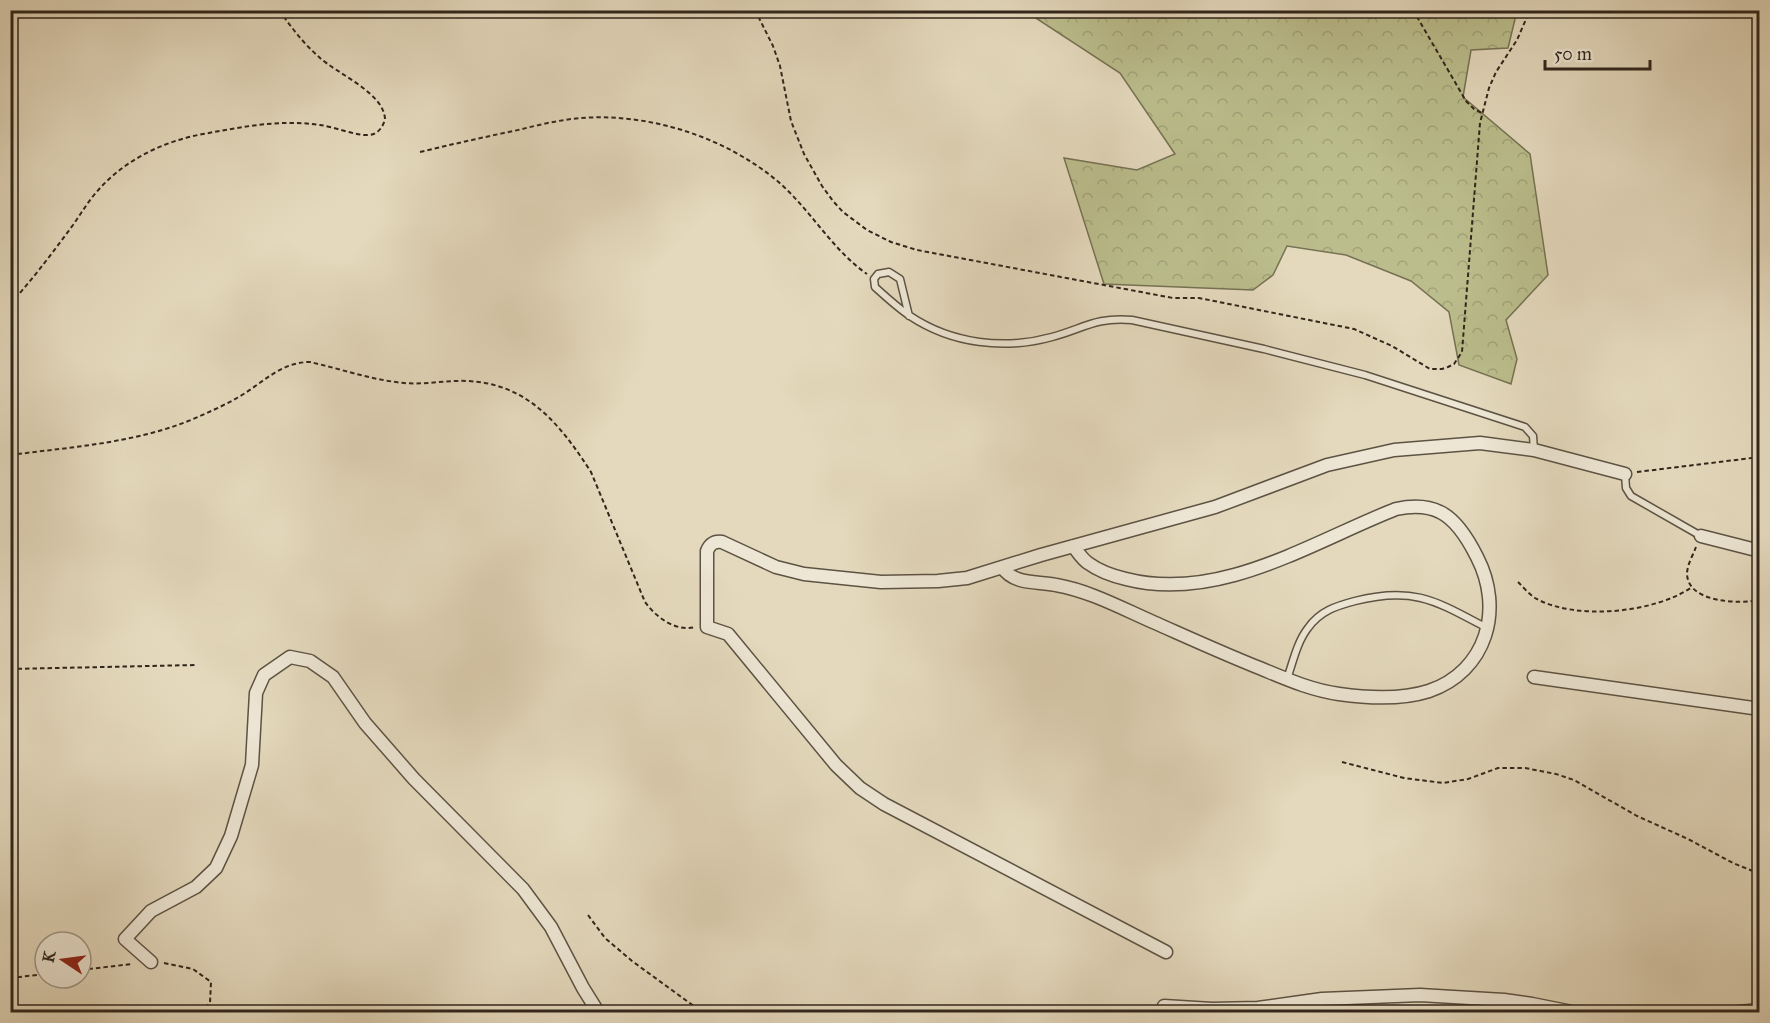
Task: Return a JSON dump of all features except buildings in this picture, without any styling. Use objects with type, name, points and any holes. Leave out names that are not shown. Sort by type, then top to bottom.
[{"type":"street","points":[[1166,952],[872,796],[836,765],[728,634],[707,627],[707,551],[715,542],[722,542],[789,571],[850,580],[939,581],[967,578],[1215,507],[1317,468],[1370,454],[1480,443],[1534,450],[1624,474]]},
{"type":"street","points":[[1002,567],[1008,575],[1021,581],[1056,585],[1093,596],[1287,679],[1316,689],[1358,696],[1403,696],[1428,692],[1450,681],[1469,665],[1482,645],[1488,628],[1489,597],[1479,560],[1468,540],[1454,523],[1443,513],[1425,507],[1396,509],[1281,559],[1194,583],[1149,584],[1117,577],[1087,562],[1073,546]]},
{"type":"street","points":[[1701,536],[1760,551]]},
{"type":"street","points":[[151,962],[125,939],[151,910],[196,887],[216,868],[231,836],[252,765],[256,693],[264,675],[290,657],[310,661],[333,676],[365,723],[400,763],[523,889],[557,937],[598,1012]]},
{"type":"street","points":[[1534,677],[1760,709]]},
{"type":"street","points":[[1164,1006],[1212,1009],[1258,1008],[1322,999],[1420,994],[1513,1001],[1572,1012]]},
{"type":"street","points":[[1739,1012],[1760,1010]]},
{"type":"lane","points":[[909,316],[902,283],[897,276],[889,272],[881,273],[874,279],[875,287],[909,316],[949,335],[972,341],[1011,344],[1040,340],[1101,321],[1132,321],[1314,362],[1430,394],[1525,427],[1533,436],[1534,450]]},
{"type":"lane","points":[[1624,474],[1626,488],[1631,496],[1701,536]]},
{"type":"lane","points":[[1287,679],[1301,639],[1312,622],[1333,607],[1374,596],[1399,594],[1423,597],[1488,628]]},
{"type":"path","points":[[10,304],[75,222],[94,194],[119,171],[147,152],[190,137],[261,124],[321,125],[368,135],[380,129],[385,120],[381,106],[364,88],[320,58],[295,33],[279,10]]},
{"type":"path","points":[[755,10],[773,46],[780,66],[791,121],[812,170],[843,212],[879,237],[917,250],[1074,281],[1173,298],[1199,298],[1354,329],[1436,370],[1454,364],[1462,352],[1482,113],[1496,72],[1517,40],[1530,10]]},
{"type":"path","points":[[1413,10],[1466,101],[1482,113]]},
{"type":"path","points":[[420,152],[578,118],[615,118],[672,128],[709,140],[761,168],[792,194],[853,262],[874,279]]},
{"type":"path","points":[[10,455],[133,439],[162,430],[219,407],[254,388],[284,367],[300,362],[310,362],[402,383],[465,381],[494,384],[520,394],[533,404],[558,428],[581,456],[591,472],[645,602],[650,609],[663,620],[679,627],[688,629],[707,627]]},
{"type":"path","points":[[1624,474],[1760,457]]},
{"type":"path","points":[[1701,536],[1688,568],[1688,578],[1692,587],[1700,594],[1719,600],[1745,602],[1760,600]]},
{"type":"path","points":[[1518,582],[1533,597],[1547,603],[1573,610],[1599,612],[1657,604],[1674,599],[1692,587]]},
{"type":"path","points":[[10,669],[196,665]]},
{"type":"path","points":[[1342,762],[1404,778],[1443,783],[1468,779],[1498,768],[1525,768],[1556,774],[1574,780],[1638,816],[1760,874]]},
{"type":"path","points":[[588,915],[604,938],[702,1012]]},
{"type":"path","points":[[10,978],[33,975]]},
{"type":"path","points":[[201,1012],[210,1003]]},
{"type":"green space","points":[[1025,11],[1517,11],[1508,48],[1471,50],[1463,97],[1530,154],[1548,275],[1506,320],[1517,359],[1511,384],[1459,365],[1449,312],[1411,281],[1346,255],[1287,246],[1273,275],[1253,290],[1104,284],[1064,158],[1137,170],[1175,154],[1120,73]]}]
